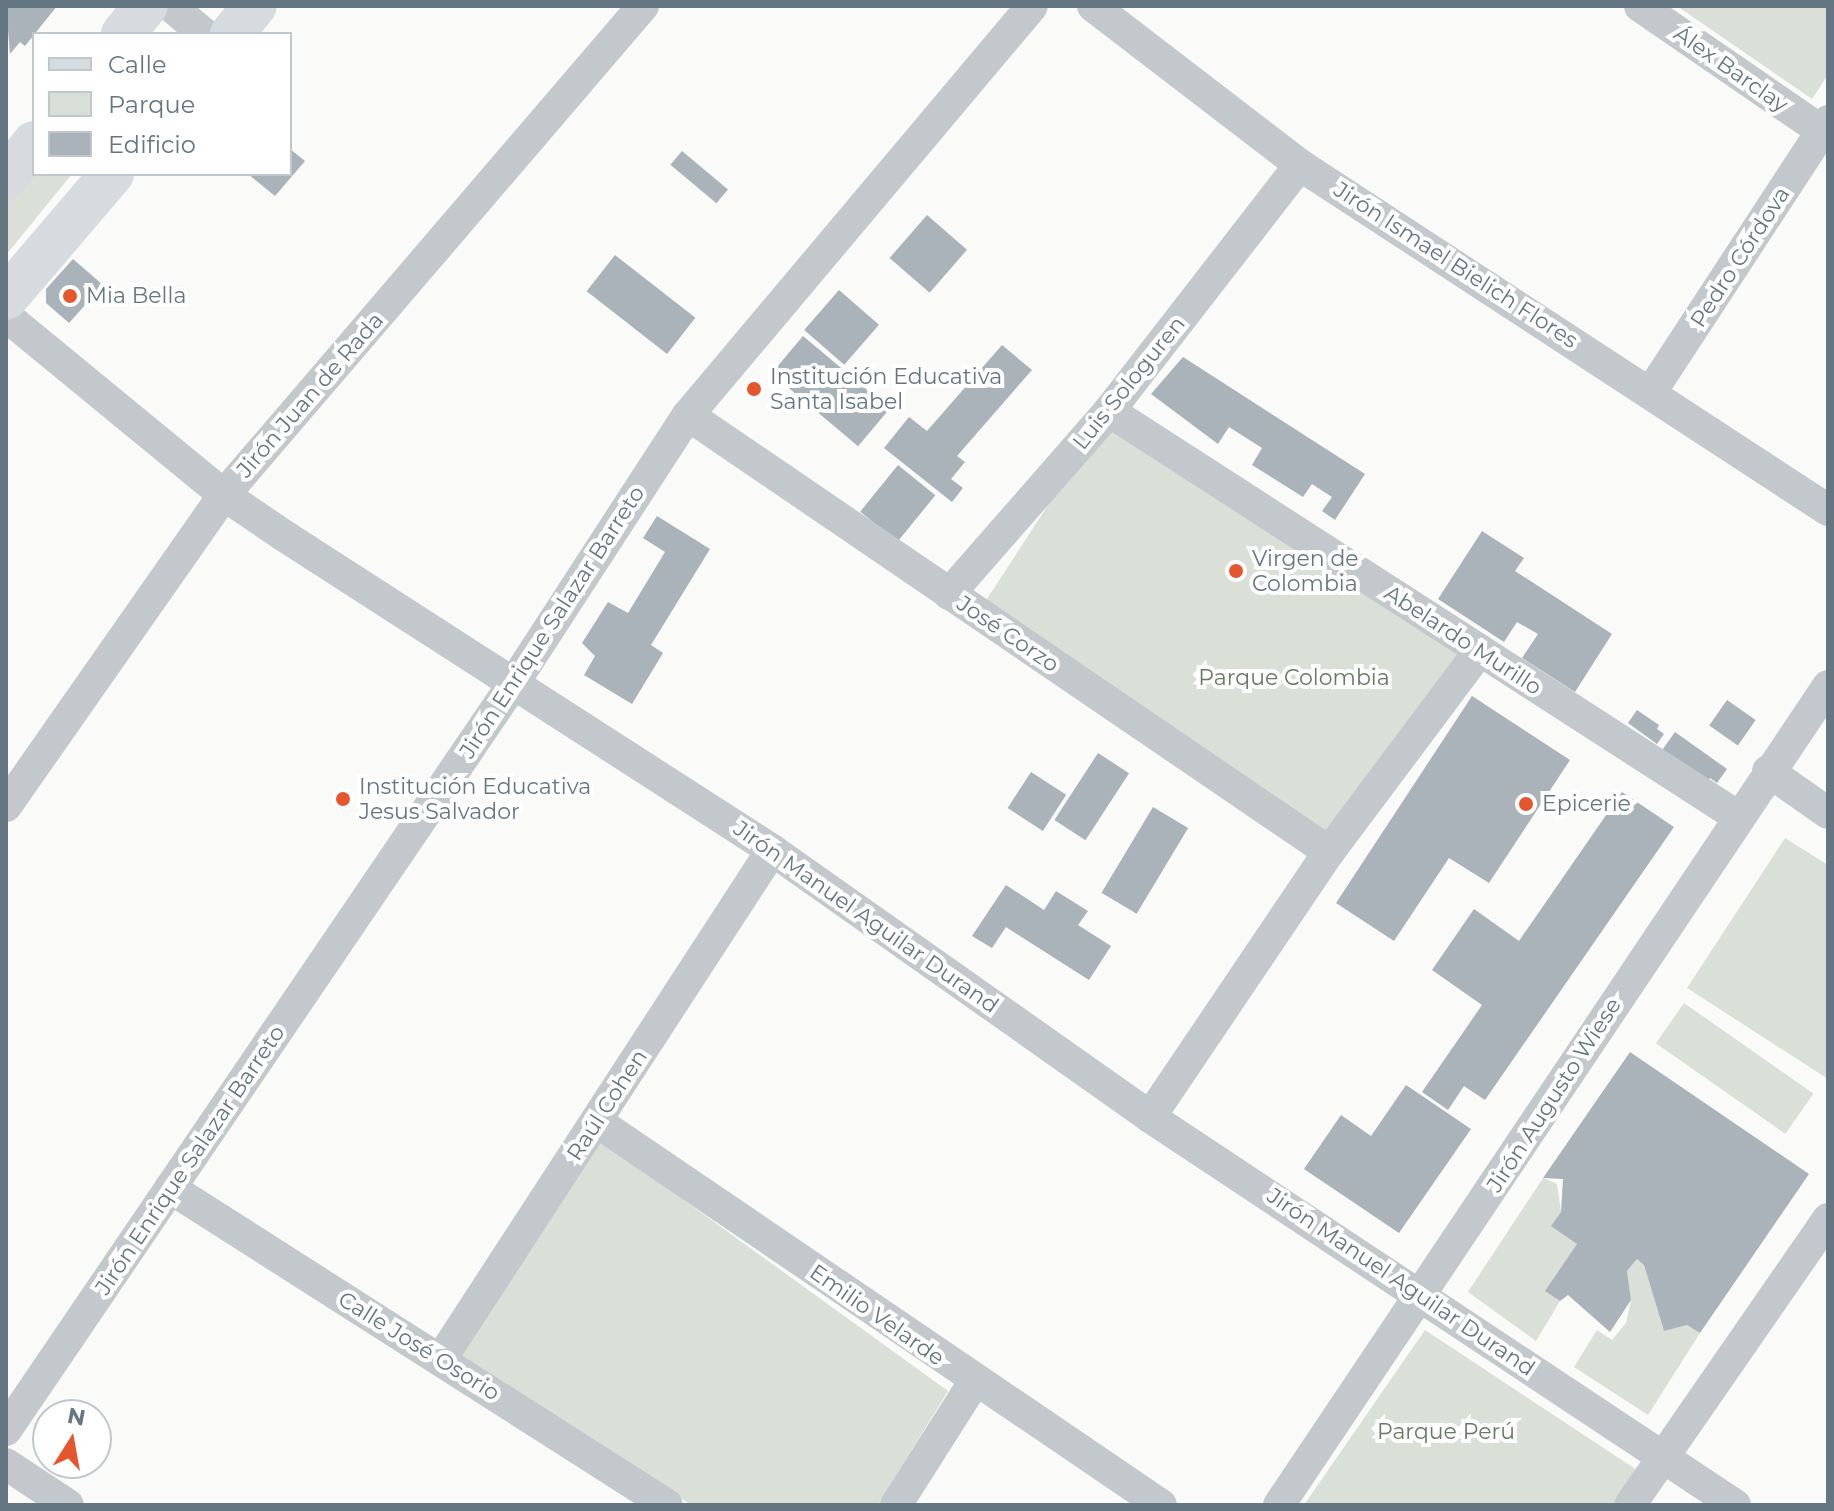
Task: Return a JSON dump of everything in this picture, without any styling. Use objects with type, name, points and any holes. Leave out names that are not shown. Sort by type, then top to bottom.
[{"type":"main road","points":[[125,32],[146,6]]},
{"type":"main road","points":[[234,32],[255,6]]},
{"type":"main road","points":[[6,177],[32,145]]},
{"type":"main road","points":[[6,298],[110,176]]},
{"type":"street","points":[[171,6],[202,32]]},
{"type":"street","name":"Jirón Juan de Rada","points":[[6,806],[224,495],[643,6]]},
{"type":"street","name":"Jirón Enrique Salazar Barreto","points":[[6,1430],[515,681],[688,415],[1032,6]]},
{"type":"street","name":"Jirón Ismael Bielich Flores","points":[[1093,6],[1300,165],[1828,510]]},
{"type":"street","name":"Álex Barclay","points":[[1640,6],[1825,126]]},
{"type":"street","name":"Pedro Córdova","points":[[1651,392],[1825,126]]},
{"type":"street","name":"Luis Sologuren","points":[[949,594],[1109,411],[1300,165]]},
{"type":"street","name":"Jirón Manuel Aguilar Durand","points":[[6,316],[224,495],[772,850],[1150,1117],[1423,1295],[1735,1505]]},
{"type":"street","name":"Abelardo Murillo","points":[[1109,411],[1737,816]]},
{"type":"street","name":"José Corzo","points":[[688,415],[1329,852]]},
{"type":"street","points":[[1150,1117],[1329,852],[1480,650]]},
{"type":"street","name":"Jirón Augusto Wiese","points":[[1279,1505],[1423,1295],[1737,816],[1828,686]]},
{"type":"street","points":[[1768,771],[1828,813]]},
{"type":"street","name":"Raúl Cohen","points":[[441,1359],[772,850]]},
{"type":"street","name":"Emilio Velarde","points":[[596,1121],[974,1382],[1161,1505]]},
{"type":"street","name":"Calle José Osorio","points":[[170,1188],[667,1505]]},
{"type":"street","points":[[1630,1505],[1828,1219]]},
{"type":"street","points":[[896,1505],[974,1382]]},
{"type":"street","points":[[6,1464],[68,1505]]},
{"type":"green space","points":[[1677,6],[1828,6],[1828,75],[1812,99]]},
{"type":"green space","points":[[32,169],[32,176],[70,176],[6,255],[6,200]]},
{"type":"green space","name":"Parque Colombia","points":[[1109,411],[1479,651],[1347,855],[977,615]]},
{"type":"green space","points":[[1785,838],[1828,865],[1828,1079],[1687,988]]},
{"type":"green space","points":[[1684,1003],[1813,1094],[1785,1134],[1656,1043]]},
{"type":"green space","points":[[598,1138],[948,1391],[878,1505],[691,1505],[459,1354]]},
{"type":"green space","points":[[1543,1178],[1557,1184],[1561,1212],[1552,1226],[1577,1244],[1546,1291],[1560,1301],[1536,1341],[1468,1292]]},
{"type":"green space","points":[[1637,1259],[1644,1265],[1664,1331],[1687,1325],[1700,1333],[1648,1415],[1574,1367],[1597,1330],[1612,1340],[1626,1323],[1631,1300],[1627,1271]]},
{"type":"green space","name":"Parque Perú","points":[[1425,1330],[1637,1470],[1613,1505],[1304,1505]]},
{"type":"building","points":[[6,6],[57,6],[36,32],[32,32],[25,46],[20,42],[10,54]]},
{"type":"building","points":[[292,151],[305,161],[275,196],[250,176],[292,176]]},
{"type":"building","points":[[682,151],[728,190],[716,203],[670,165]]},
{"type":"building","points":[[927,215],[967,250],[930,293],[890,258]]},
{"type":"building","points":[[615,255],[695,318],[667,354],[587,291]]},
{"type":"building","name":"Mia Bella","points":[[73,259],[103,285],[69,323],[46,303],[46,289]]},
{"type":"building","points":[[839,290],[879,325],[844,365],[804,330]]},
{"type":"building","points":[[803,336],[890,409],[858,446],[772,374]]},
{"type":"building","points":[[1002,345],[1032,370],[957,456],[965,462],[951,479],[963,488],[952,502],[884,448],[909,417],[927,431]]},
{"type":"building","points":[[1183,357],[1365,474],[1335,520],[1322,511],[1332,497],[1312,484],[1303,497],[1252,465],[1262,448],[1229,427],[1218,444],[1151,394]]},
{"type":"building","points":[[898,465],[935,495],[898,542],[860,512]]},
{"type":"building","points":[[657,516],[710,549],[651,645],[663,653],[632,704],[584,675],[595,656],[582,643],[608,602],[628,613],[665,552],[643,538]]},
{"type":"building","points":[[1482,531],[1524,558],[1515,571],[1612,634],[1575,692],[1522,658],[1538,634],[1517,622],[1504,642],[1438,599]]},
{"type":"building","points":[[1472,696],[1570,760],[1489,883],[1449,858],[1394,941],[1336,903]]},
{"type":"building","points":[[1727,700],[1756,720],[1738,745],[1709,725]]},
{"type":"building","points":[[1637,710],[1659,725],[1657,729],[1664,734],[1657,744],[1628,723]]},
{"type":"building","points":[[1675,732],[1727,769],[1717,783],[1710,778],[1705,785],[1660,753]]},
{"type":"building","points":[[1098,753],[1129,773],[1085,840],[1054,820]]},
{"type":"building","points":[[1031,772],[1066,795],[1043,831],[1008,808]]},
{"type":"building","points":[[1622,792],[1674,827],[1485,1100],[1464,1086],[1448,1110],[1422,1092],[1482,1005],[1432,970],[1474,909],[1519,941]]},
{"type":"building","points":[[1153,807],[1188,828],[1137,914],[1101,893]]},
{"type":"building","points":[[1006,885],[1044,910],[1056,891],[1088,911],[1078,925],[1111,946],[1089,980],[1006,927],[992,948],[972,936]]},
{"type":"building","points":[[1630,1052],[1809,1174],[1700,1333],[1687,1325],[1664,1331],[1644,1265],[1637,1259],[1627,1271],[1631,1300],[1610,1332],[1568,1295],[1560,1301],[1545,1291],[1577,1244],[1551,1226],[1561,1212],[1563,1179],[1543,1178]]},
{"type":"building","points":[[1406,1085],[1471,1129],[1399,1233],[1304,1169],[1341,1115],[1371,1136]]},
{"type":"place","name":"Mia Bella","points":[[70,296]]},
{"type":"place","name":"Institución Educativa Santa Isabel","points":[[754,389]]},
{"type":"place","name":"Virgen de Colombia","points":[[1236,571]]},
{"type":"place","name":"Institución Educativa Jesus Salvador","points":[[343,799]]},
{"type":"place","name":"Epicerie","points":[[1526,804]]}]
